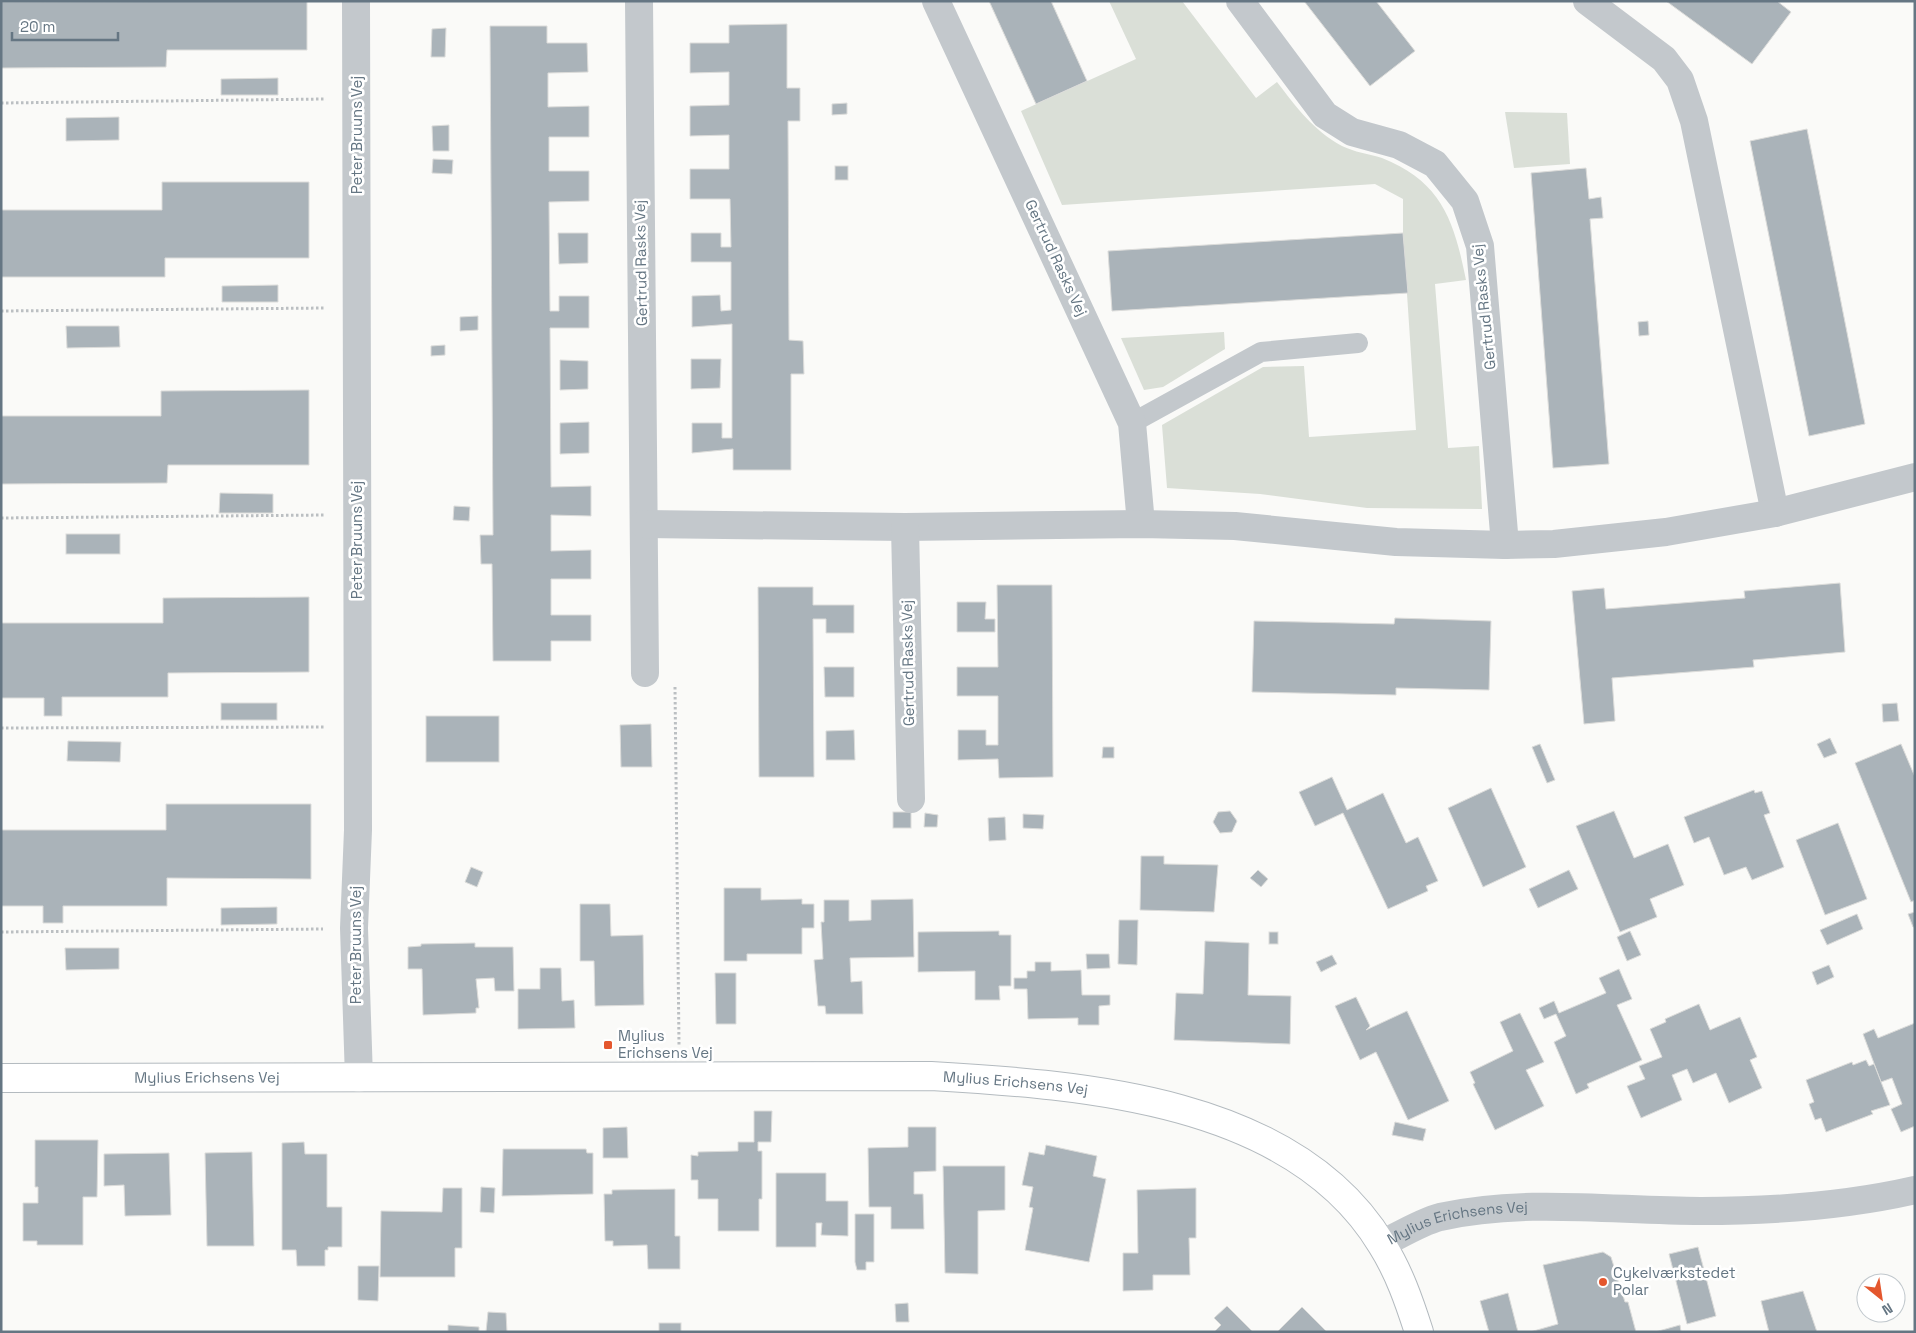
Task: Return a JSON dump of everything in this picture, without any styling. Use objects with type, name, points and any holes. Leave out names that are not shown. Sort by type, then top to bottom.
[{"type":"street","name":"Peter Bruuns Vej","points":[[356,1],[358,830],[354,928],[359,1078]]},
{"type":"street","name":"Gertrud Rasks Vej","points":[[639,1],[645,673]]},
{"type":"street","name":"Gertrud Rasks Vej","points":[[936,1],[1132,422],[1141,524]]},
{"type":"street","name":"Gertrud Rasks Vej","points":[[1240,1],[1325,115],[1352,132],[1399,145],[1435,164],[1465,201],[1480,246],[1504,545]]},
{"type":"street","points":[[1587,1],[1664,59],[1680,80],[1694,121],[1775,513]]},
{"type":"street","points":[[644,524],[905,527],[1141,524],[1235,526],[1396,542],[1504,545],[1554,544],[1666,532],[1775,513],[1915,478]]},
{"type":"street","name":"Gertrud Rasks Vej","points":[[905,527],[911,799]]},
{"type":"street","name":"Mylius Erichsens Vej","points":[[1,1078],[931,1076],[1038,1083],[1137,1097],[1228,1124],[1263,1138],[1320,1175],[1346,1201],[1382,1244],[1438,1218],[1487,1211],[1548,1206],[1700,1211],[1782,1208],[1885,1197],[1915,1190]]},
{"type":"street","points":[[1382,1244],[1405,1288],[1419,1332]]},
{"type":"lane","points":[[1132,422],[1261,352],[1358,343]]},
{"type":"path","points":[[1,103],[356,98]]},
{"type":"path","points":[[1,311],[357,308]]},
{"type":"path","points":[[1,518],[357,514]]},
{"type":"path","points":[[645,673],[675,687],[677,1043],[693,1058],[693,1077]]},
{"type":"path","points":[[1,728],[357,727]]},
{"type":"path","points":[[1,932],[354,928]]},
{"type":"shaded area","points":[[1109,1],[1182,1],[1256,98],[1277,82],[1306,118],[1322,133],[1342,146],[1382,158],[1402,168],[1419,179],[1432,192],[1450,222],[1466,280],[1435,284],[1448,448],[1479,446],[1482,509],[1367,508],[1260,494],[1167,488],[1162,425],[1263,367],[1304,366],[1309,437],[1416,430],[1403,233],[1403,199],[1375,184],[1062,205],[1021,111],[1136,59]]},
{"type":"shaded area","points":[[1505,112],[1567,113],[1570,164],[1514,168]]},
{"type":"shaded area","points":[[1224,332],[1225,349],[1163,387],[1144,390],[1121,338]]},
{"type":"building","points":[[307,1],[307,50],[167,50],[166,67],[1,68],[1,2]]},
{"type":"building","points":[[989,1],[1051,1],[1087,81],[1036,104]]},
{"type":"building","points":[[1304,1],[1376,1],[1415,51],[1370,86]]},
{"type":"building","points":[[1666,1],[1777,1],[1791,12],[1752,64]]},
{"type":"building","points":[[787,24],[787,88],[800,88],[800,121],[788,121],[789,340],[803,341],[804,374],[791,374],[791,470],[733,470],[733,449],[692,453],[692,423],[722,423],[722,438],[732,438],[732,324],[692,327],[692,296],[720,295],[721,311],[731,310],[731,262],[691,262],[691,233],[721,233],[721,247],[731,247],[730,199],[690,199],[690,169],[729,169],[729,135],[690,136],[690,106],[729,105],[729,72],[690,73],[690,43],[729,43],[729,25]]},
{"type":"building","points":[[490,26],[547,26],[547,43],[587,43],[588,72],[548,73],[548,107],[589,106],[589,137],[549,137],[549,171],[589,171],[589,201],[549,202],[550,311],[559,311],[559,296],[589,296],[589,328],[550,328],[551,487],[591,486],[591,516],[551,515],[551,551],[591,550],[591,579],[551,579],[551,615],[591,615],[591,641],[551,641],[551,661],[493,661],[492,564],[481,564],[480,535],[493,535]]},
{"type":"building","points":[[446,28],[445,57],[431,57],[432,29]]},
{"type":"building","points":[[278,78],[278,95],[221,95],[221,79]]},
{"type":"building","points":[[847,103],[847,114],[832,115],[832,104]]},
{"type":"building","points":[[119,117],[119,140],[66,141],[66,118]]},
{"type":"building","points":[[449,125],[449,151],[433,151],[432,126]]},
{"type":"building","points":[[1807,129],[1865,424],[1809,436],[1750,141]]},
{"type":"building","points":[[433,159],[453,160],[452,174],[432,173]]},
{"type":"building","points":[[835,166],[848,166],[848,180],[835,180]]},
{"type":"building","points":[[1586,168],[1589,199],[1601,197],[1603,218],[1590,219],[1609,464],[1553,468],[1531,173]]},
{"type":"building","points":[[162,182],[309,182],[309,258],[165,258],[165,277],[1,277],[1,210],[162,210]]},
{"type":"building","points":[[558,233],[588,233],[588,263],[559,264]]},
{"type":"building","points":[[1403,233],[1408,293],[1112,311],[1108,251]]},
{"type":"building","points":[[278,285],[278,302],[222,302],[222,286]]},
{"type":"building","points":[[478,316],[478,330],[460,331],[460,317]]},
{"type":"building","points":[[1648,321],[1649,335],[1639,336],[1638,322]]},
{"type":"building","points":[[66,326],[119,326],[120,347],[67,348]]},
{"type":"building","points":[[445,345],[445,355],[431,356],[431,346]]},
{"type":"building","points":[[691,359],[721,359],[720,388],[691,389]]},
{"type":"building","points":[[560,360],[588,361],[588,389],[560,390]]},
{"type":"building","points":[[309,390],[309,465],[168,465],[167,483],[1,484],[1,416],[161,416],[161,391]]},
{"type":"building","points":[[589,422],[589,453],[560,454],[560,423]]},
{"type":"building","points":[[220,493],[273,494],[273,513],[219,513]]},
{"type":"building","points":[[454,506],[470,507],[469,521],[453,520]]},
{"type":"building","points":[[66,534],[120,534],[120,554],[66,554]]},
{"type":"building","points":[[1840,583],[1845,652],[1753,660],[1754,667],[1612,678],[1615,721],[1584,724],[1572,591],[1604,588],[1606,609],[1745,598],[1744,591]]},
{"type":"building","points":[[997,585],[1052,585],[1053,777],[999,778],[998,759],[958,760],[958,730],[986,730],[986,745],[998,745],[998,696],[957,696],[957,667],[998,667]]},
{"type":"building","points":[[758,587],[813,587],[813,605],[854,605],[854,633],[826,633],[826,619],[813,619],[814,777],[759,777]]},
{"type":"building","points":[[309,597],[309,672],[168,673],[168,697],[62,697],[62,716],[44,716],[44,698],[1,698],[1,623],[163,623],[163,598]]},
{"type":"building","points":[[957,602],[986,602],[985,619],[995,619],[995,632],[957,632]]},
{"type":"building","points":[[1395,618],[1491,621],[1489,690],[1396,688],[1396,695],[1252,692],[1254,621],[1394,624]]},
{"type":"building","points":[[824,667],[854,667],[854,697],[825,697]]},
{"type":"building","points":[[221,703],[277,703],[277,720],[221,720]]},
{"type":"building","points":[[1897,703],[1899,721],[1883,722],[1882,704]]},
{"type":"building","points":[[426,716],[499,716],[499,762],[426,762]]},
{"type":"building","points":[[651,724],[652,767],[621,767],[620,725]]},
{"type":"building","points":[[854,730],[855,760],[826,760],[826,731]]},
{"type":"building","points":[[1830,738],[1837,753],[1824,758],[1817,744]]},
{"type":"building","points":[[68,741],[121,742],[120,762],[67,761]]},
{"type":"building","points":[[1540,744],[1555,780],[1547,783],[1532,747]]},
{"type":"building","points":[[1901,744],[1915,777],[1915,900],[1911,902],[1855,763]]},
{"type":"building","points":[[1103,747],[1114,747],[1114,758],[1102,758]]},
{"type":"building","points":[[1332,777],[1347,810],[1383,793],[1406,843],[1418,837],[1438,881],[1426,886],[1428,891],[1388,909],[1343,813],[1315,826],[1299,792]]},
{"type":"building","points":[[1491,788],[1526,867],[1483,887],[1448,808]]},
{"type":"building","points":[[1754,790],[1755,793],[1762,791],[1770,813],[1764,815],[1784,867],[1752,880],[1746,867],[1724,875],[1709,837],[1694,843],[1684,817]]},
{"type":"building","points":[[166,804],[311,804],[311,879],[167,878],[167,906],[63,906],[63,923],[43,923],[43,906],[1,906],[1,830],[166,830]]},
{"type":"building","points":[[1230,811],[1237,821],[1232,832],[1220,833],[1213,822],[1218,812]]},
{"type":"building","points":[[1614,811],[1634,858],[1668,844],[1684,885],[1650,899],[1657,917],[1620,932],[1576,826]]},
{"type":"building","points":[[893,812],[911,812],[911,828],[893,828]]},
{"type":"building","points":[[925,813],[938,815],[937,827],[924,827]]},
{"type":"building","points":[[1023,814],[1044,815],[1043,829],[1023,828]]},
{"type":"building","points":[[1005,817],[1006,840],[989,841],[988,818]]},
{"type":"building","points":[[1838,823],[1867,899],[1825,915],[1796,840]]},
{"type":"building","points":[[1141,856],[1164,856],[1164,864],[1218,865],[1214,912],[1140,910]]},
{"type":"building","points":[[471,867],[483,872],[477,887],[465,882]]},
{"type":"building","points":[[1258,870],[1268,879],[1261,887],[1250,878]]},
{"type":"building","points":[[1569,870],[1578,889],[1538,908],[1529,889]]},
{"type":"building","points":[[724,888],[761,888],[761,900],[802,899],[802,904],[814,904],[814,928],[802,928],[802,954],[747,954],[747,961],[724,961]]},
{"type":"building","points":[[913,899],[914,957],[850,958],[851,982],[862,981],[863,1014],[826,1014],[825,1006],[818,1006],[814,960],[823,959],[821,922],[824,922],[824,900],[849,900],[849,921],[871,920],[871,900]]},
{"type":"building","points":[[580,904],[610,904],[611,936],[643,935],[644,1005],[595,1006],[594,961],[580,961]]},
{"type":"building","points":[[277,907],[277,924],[221,925],[221,908]]},
{"type":"building","points":[[1915,912],[1915,927],[1913,927],[1908,914]]},
{"type":"building","points":[[1857,914],[1863,929],[1827,945],[1820,930]]},
{"type":"building","points":[[1119,920],[1138,920],[1137,965],[1118,964]]},
{"type":"building","points":[[999,931],[999,935],[1011,935],[1011,986],[999,986],[1000,1000],[975,1000],[975,971],[918,972],[918,932]]},
{"type":"building","points":[[1630,931],[1641,955],[1627,961],[1617,937]]},
{"type":"building","points":[[1269,932],[1278,932],[1278,944],[1269,944]]},
{"type":"building","points":[[1205,941],[1249,943],[1248,995],[1291,996],[1290,1044],[1174,1040],[1176,993],[1203,994]]},
{"type":"building","points":[[475,943],[475,947],[513,947],[514,991],[495,991],[494,978],[476,979],[479,1008],[476,1008],[476,1013],[423,1015],[422,969],[408,969],[408,947],[421,946],[421,944]]},
{"type":"building","points":[[65,948],[119,948],[119,969],[66,970]]},
{"type":"building","points":[[1086,954],[1109,954],[1110,968],[1087,969]]},
{"type":"building","points":[[1332,955],[1337,964],[1321,972],[1316,962]]},
{"type":"building","points":[[1035,962],[1051,962],[1051,971],[1081,970],[1082,995],[1110,995],[1110,1005],[1099,1006],[1099,1025],[1078,1025],[1078,1018],[1028,1019],[1027,989],[1014,989],[1014,978],[1027,978],[1027,971],[1035,971]]},
{"type":"building","points":[[1829,965],[1834,977],[1817,985],[1812,972]]},
{"type":"building","points":[[540,968],[561,968],[562,1001],[574,1000],[575,1028],[518,1029],[518,989],[540,989]]},
{"type":"building","points":[[1619,969],[1632,999],[1617,1005],[1642,1060],[1587,1084],[1589,1088],[1576,1094],[1554,1042],[1566,1036],[1556,1014],[1544,1019],[1539,1008],[1554,1001],[1559,1013],[1606,993],[1599,978]]},
{"type":"building","points":[[715,973],[736,973],[736,1024],[716,1024]]},
{"type":"building","points":[[1356,997],[1370,1026],[1366,1030],[1407,1011],[1449,1101],[1408,1120],[1376,1052],[1360,1060],[1335,1006]]},
{"type":"building","points":[[1699,1004],[1710,1030],[1740,1017],[1757,1057],[1750,1060],[1762,1088],[1729,1103],[1716,1073],[1693,1083],[1687,1069],[1672,1075],[1682,1100],[1641,1118],[1627,1086],[1645,1079],[1639,1066],[1662,1057],[1650,1029],[1666,1022],[1665,1019]]},
{"type":"building","points":[[1520,1013],[1544,1062],[1526,1070],[1544,1106],[1495,1130],[1473,1084],[1475,1083],[1470,1072],[1513,1051],[1500,1022]]},
{"type":"building","points":[[1915,1023],[1915,1126],[1901,1132],[1891,1109],[1902,1104],[1892,1078],[1881,1082],[1863,1034],[1874,1029],[1878,1038]]},
{"type":"building","points":[[1866,1060],[1869,1066],[1874,1064],[1890,1105],[1871,1111],[1873,1114],[1826,1132],[1821,1118],[1815,1120],[1809,1104],[1814,1102],[1806,1080],[1852,1062],[1853,1065]]},
{"type":"building","points":[[754,1111],[772,1111],[771,1142],[758,1142],[758,1151],[762,1151],[762,1199],[759,1199],[759,1231],[718,1231],[718,1199],[698,1199],[698,1180],[691,1180],[691,1155],[698,1156],[698,1152],[738,1151],[738,1142],[754,1142]]},
{"type":"building","points":[[1395,1122],[1426,1129],[1423,1141],[1392,1135]]},
{"type":"building","points":[[627,1127],[628,1158],[603,1158],[603,1128]]},
{"type":"building","points":[[908,1127],[936,1127],[936,1171],[914,1172],[914,1194],[923,1194],[924,1229],[891,1229],[891,1207],[869,1207],[868,1148],[908,1147]]},
{"type":"building","points":[[35,1140],[98,1140],[97,1197],[83,1197],[83,1245],[37,1245],[37,1241],[23,1241],[23,1203],[38,1203],[38,1187],[35,1187]]},
{"type":"building","points":[[304,1142],[305,1154],[327,1154],[327,1207],[342,1207],[342,1247],[328,1247],[328,1250],[325,1250],[325,1266],[297,1266],[296,1250],[282,1250],[282,1143]]},
{"type":"building","points":[[1046,1145],[1097,1156],[1093,1176],[1106,1179],[1089,1262],[1025,1250],[1033,1208],[1029,1207],[1033,1187],[1022,1185],[1029,1152],[1044,1155]]},
{"type":"building","points":[[503,1149],[586,1149],[587,1153],[593,1153],[593,1194],[502,1196]]},
{"type":"building","points":[[252,1152],[254,1246],[207,1246],[205,1153]]},
{"type":"building","points":[[169,1153],[171,1215],[125,1216],[124,1185],[104,1186],[104,1154]]},
{"type":"building","points":[[943,1166],[1005,1166],[1005,1210],[978,1211],[978,1274],[945,1273]]},
{"type":"building","points":[[776,1173],[826,1173],[826,1201],[848,1201],[848,1236],[821,1235],[822,1223],[816,1223],[816,1247],[776,1247]]},
{"type":"building","points":[[481,1187],[495,1188],[494,1213],[480,1212]]},
{"type":"building","points":[[443,1188],[462,1188],[462,1248],[455,1248],[455,1277],[380,1277],[381,1211],[442,1212]]},
{"type":"building","points":[[1196,1188],[1196,1238],[1189,1238],[1190,1275],[1153,1275],[1153,1290],[1123,1291],[1123,1253],[1138,1253],[1137,1190]]},
{"type":"building","points":[[675,1189],[675,1236],[680,1236],[680,1269],[648,1269],[647,1245],[613,1246],[613,1241],[605,1241],[604,1194],[612,1194],[612,1190]]},
{"type":"building","points":[[855,1214],[874,1214],[874,1262],[866,1262],[866,1270],[857,1270],[855,1262]]},
{"type":"building","points":[[1698,1247],[1716,1316],[1687,1324],[1669,1254]]},
{"type":"building","points":[[1603,1252],[1611,1257],[1625,1302],[1628,1302],[1636,1332],[1530,1332],[1558,1324],[1543,1265]]},
{"type":"building","points":[[358,1266],[379,1266],[378,1301],[358,1300]]},
{"type":"building","points":[[1803,1291],[1817,1332],[1769,1332],[1761,1301]]},
{"type":"building","points":[[1508,1293],[1518,1332],[1489,1332],[1480,1301]]},
{"type":"building","points":[[908,1303],[909,1322],[896,1322],[895,1304]]},
{"type":"building","points":[[1227,1306],[1253,1332],[1214,1332],[1221,1325],[1214,1318]]},
{"type":"building","points":[[1302,1307],[1327,1332],[1277,1332]]},
{"type":"building","points":[[488,1312],[506,1313],[507,1332],[486,1332]]},
{"type":"building","points":[[659,1323],[681,1323],[681,1332],[659,1332]]},
{"type":"building","points":[[448,1325],[479,1327],[479,1332],[448,1332]]},
{"type":"building","points":[[1680,1325],[1681,1332],[1655,1332]]},
{"type":"place","name":"Mylius Erichsens Vej","points":[[608,1045]]},
{"type":"place","name":"Cykelværkstedet Polar","points":[[1603,1282]]}]
